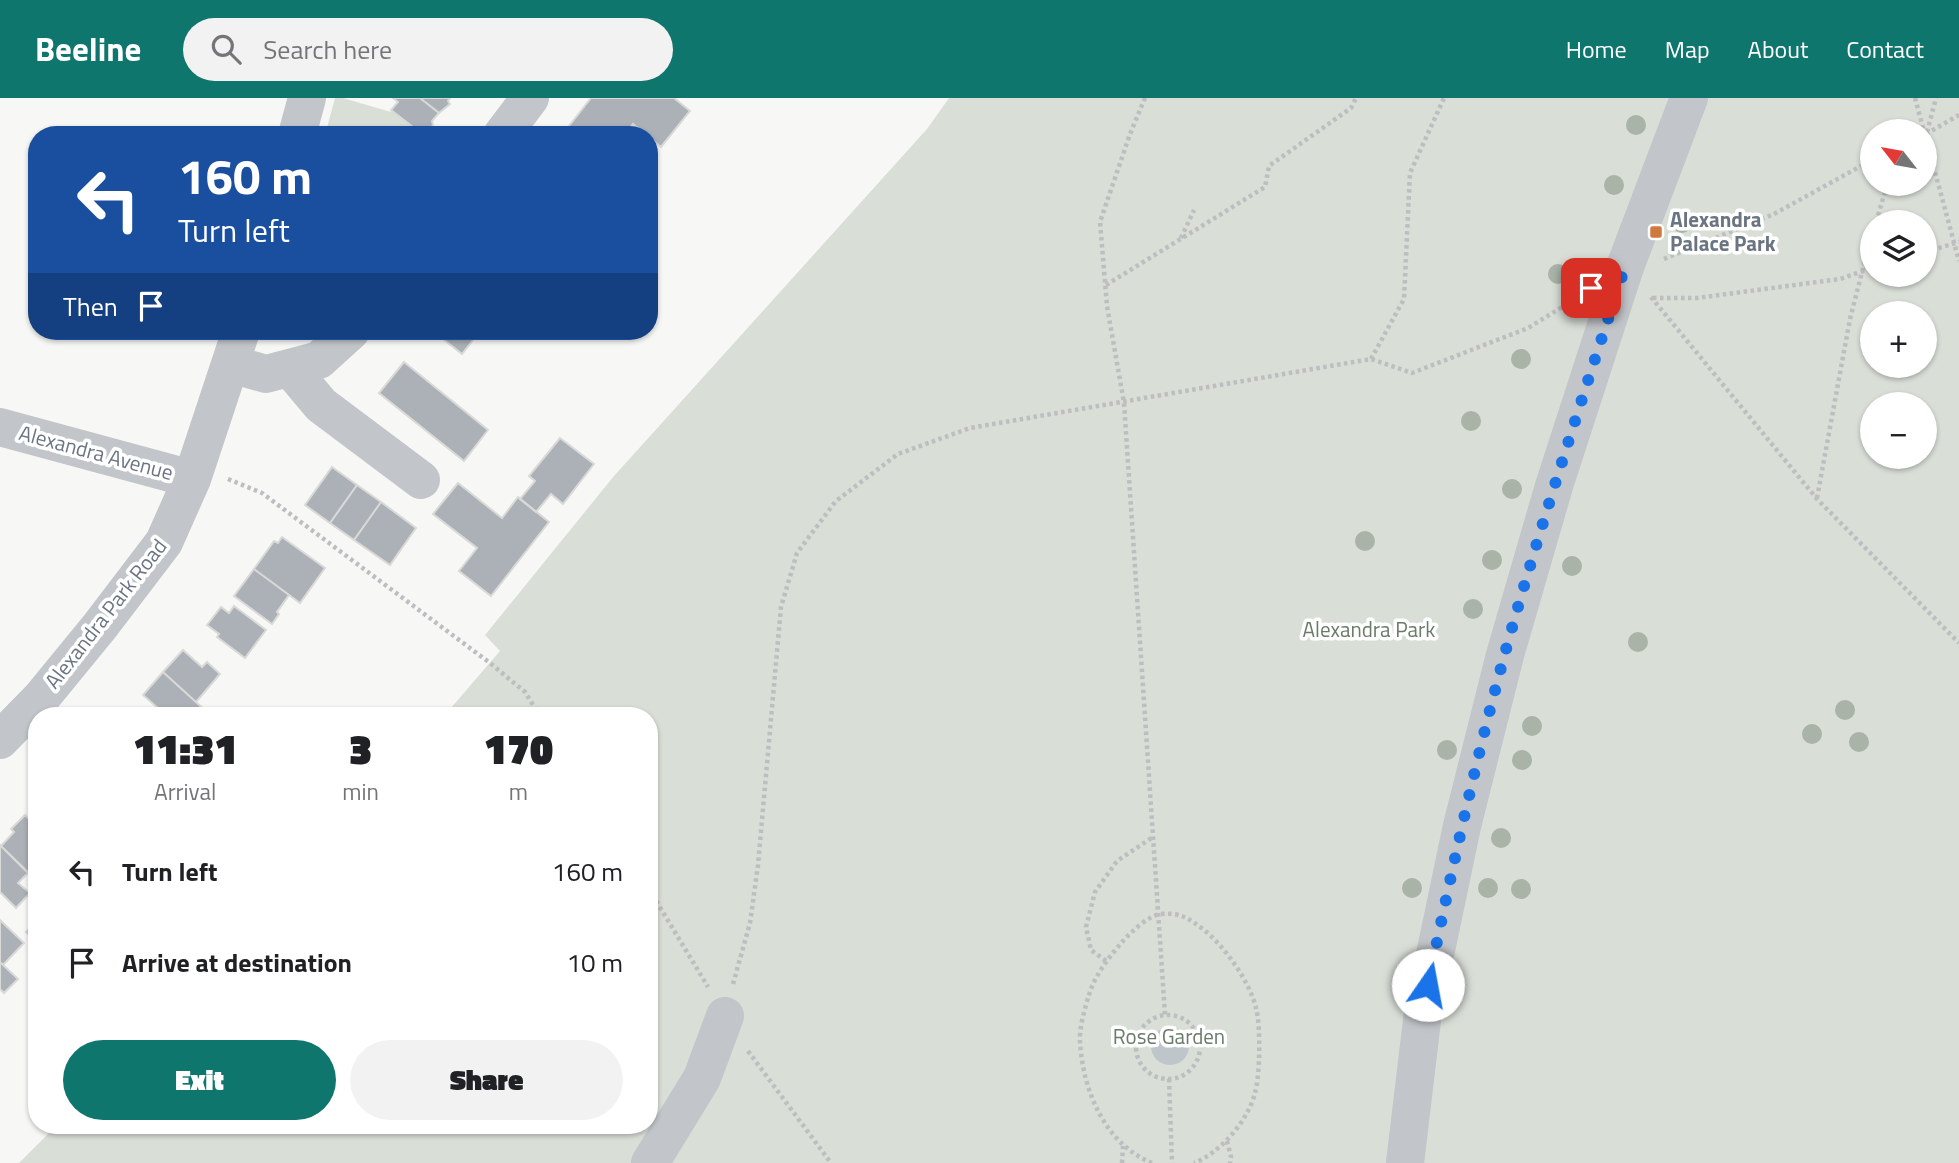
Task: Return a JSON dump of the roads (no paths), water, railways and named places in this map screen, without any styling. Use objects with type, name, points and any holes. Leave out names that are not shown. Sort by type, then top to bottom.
[{"type":"street","points":[[299,126],[307,98]]},
{"type":"street","points":[[509,126],[530,98]]},
{"type":"street","points":[[1405,1163],[1423,1012],[1462,826],[1505,655],[1553,486],[1625,267],[1689,98]]},
{"type":"street","name":"Alexandra Park Road","points":[[32,707],[100,626],[164,542],[207,478],[236,348],[266,374],[318,360],[341,340]]},
{"type":"street","points":[[290,368],[321,405],[421,480]]},
{"type":"street","name":"Alexandra Avenue","points":[[0,427],[207,478]]},
{"type":"street","name":"Alexandra Park Road","points":[[0,740],[28,711]]},
{"type":"street","points":[[650,1163],[702,1078],[724,1016]]},
{"type":"place","name":"Alexandra Palace Park","points":[[1656,232]]},
{"type":"park label","name":"Alexandra Park","points":[[1369,630]]},
{"type":"park label","name":"Rose Garden","points":[[1169,1037]]}]
